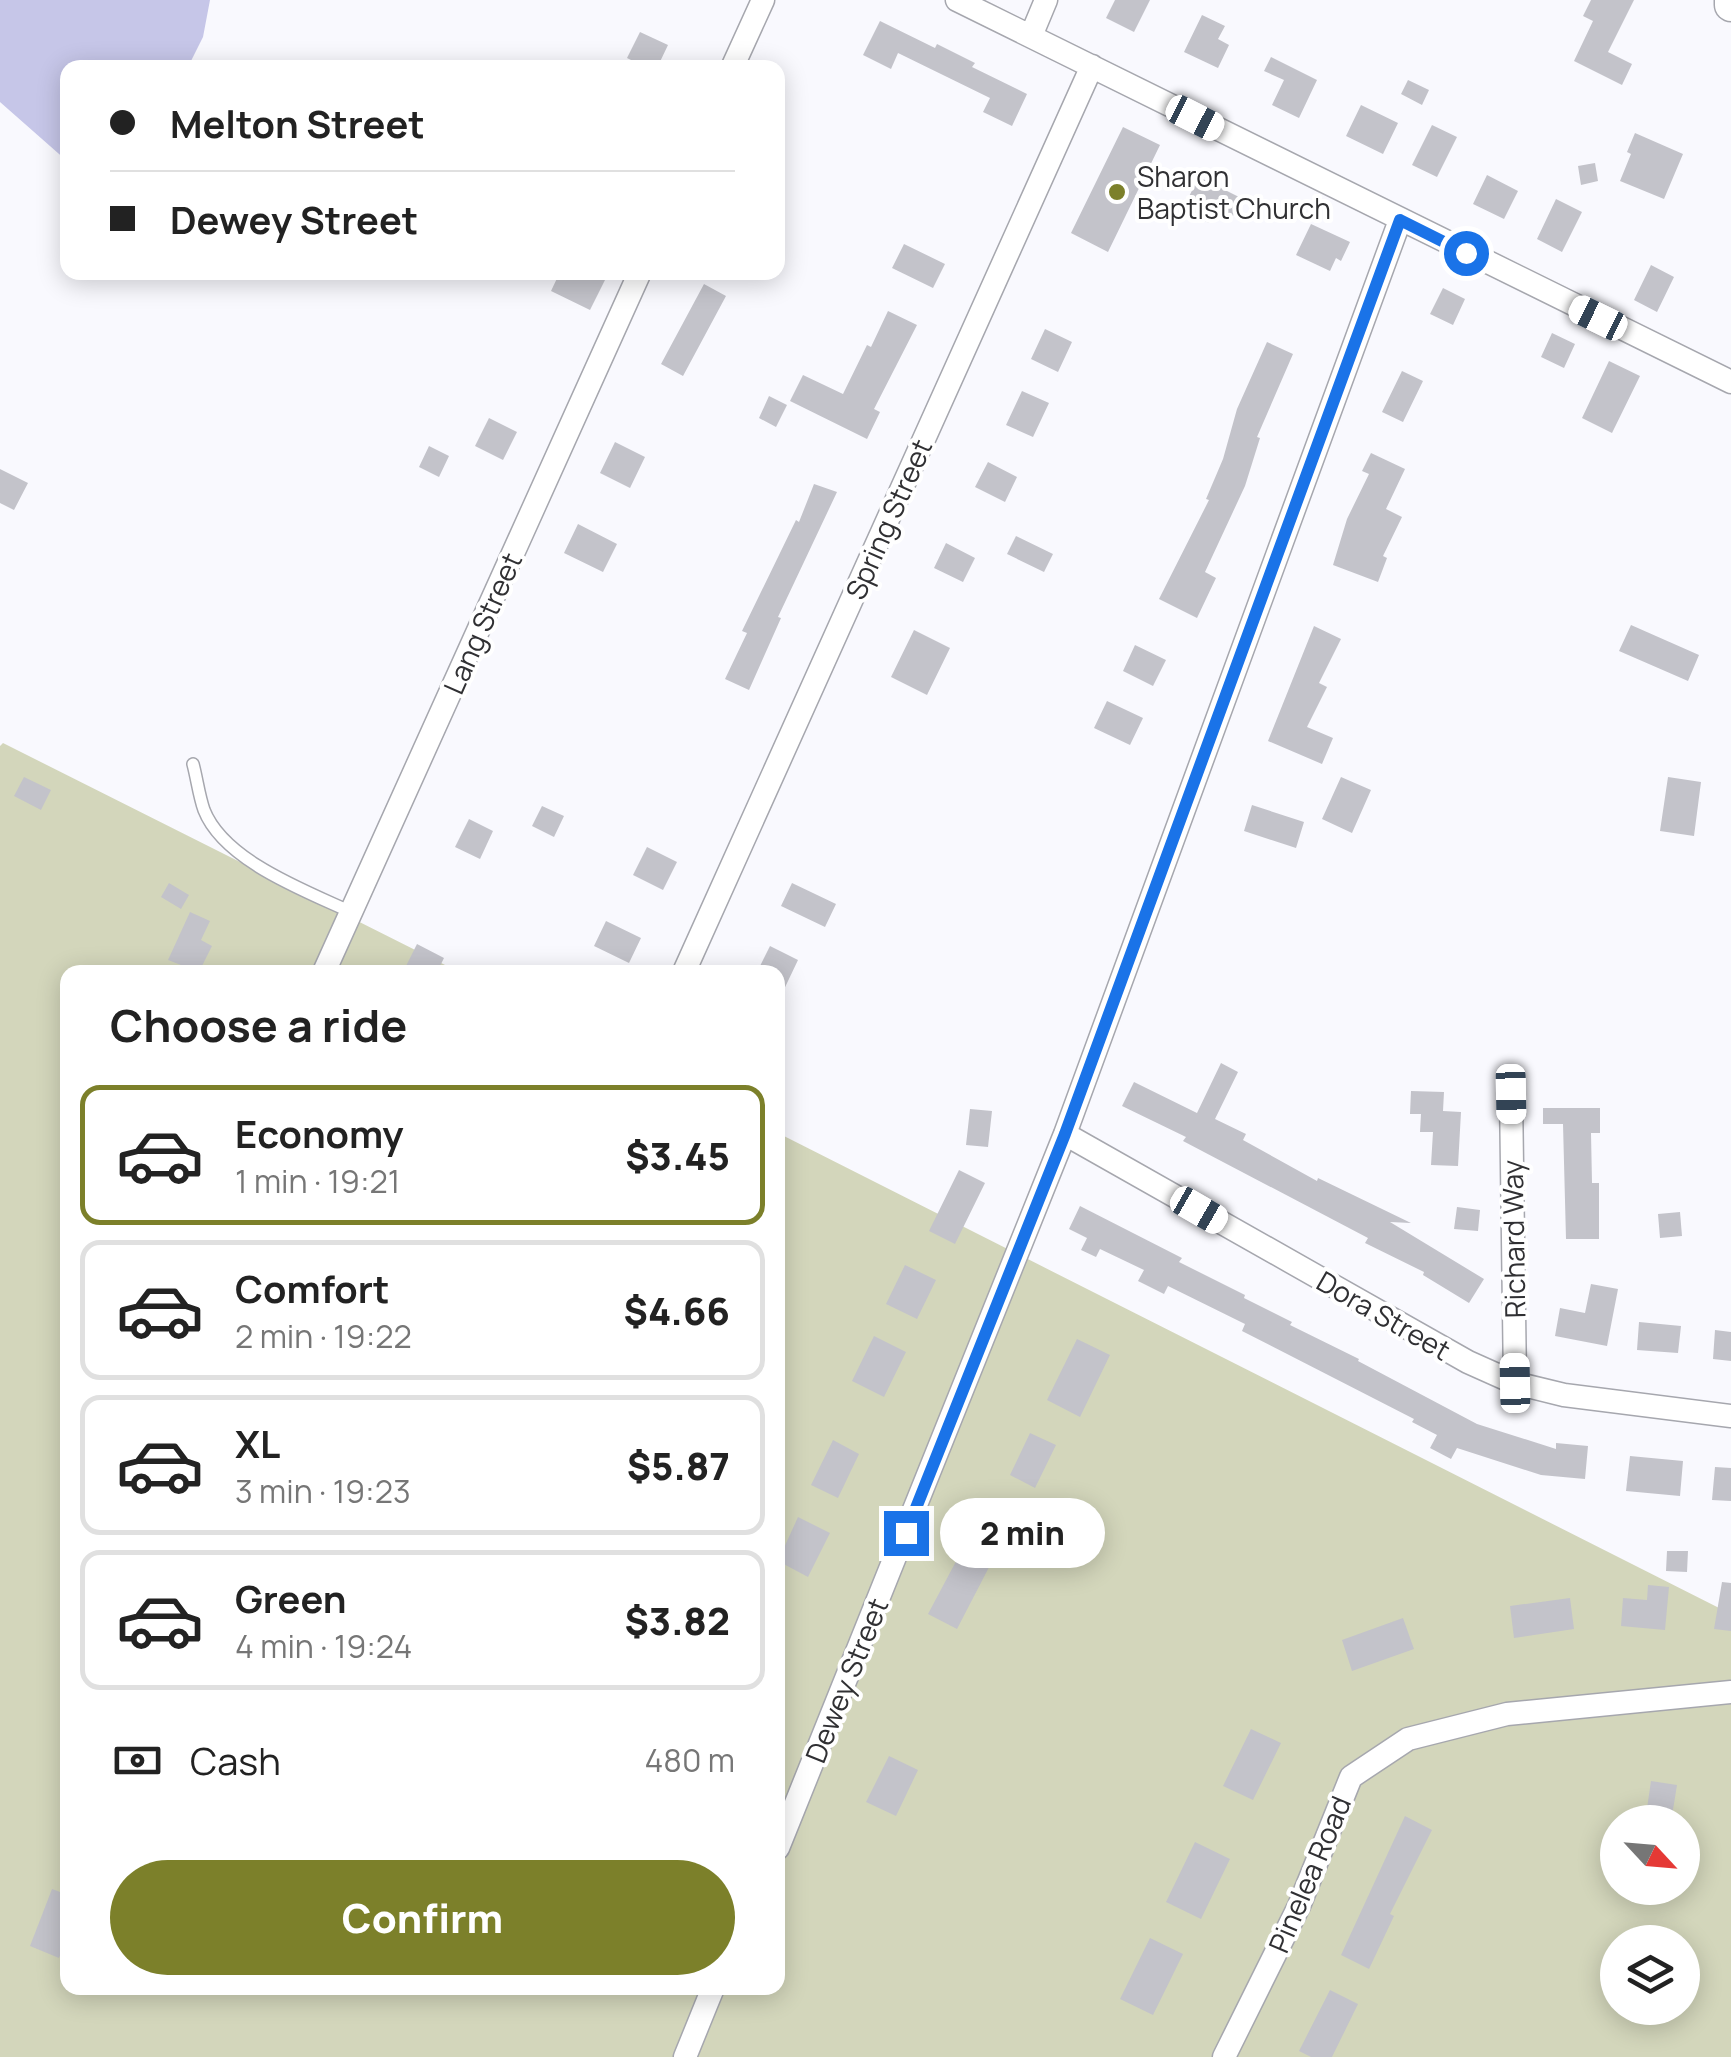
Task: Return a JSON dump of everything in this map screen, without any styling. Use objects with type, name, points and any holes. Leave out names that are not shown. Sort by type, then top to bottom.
[{"type":"street","points":[[736,60],[763,0]]},
{"type":"street","points":[[958,0],[1731,382]]},
{"type":"street","points":[[1031,36],[1046,0]]},
{"type":"street","name":"Spring Street","points":[[687,965],[1092,66]]},
{"type":"street","name":"Dewey Street","points":[[785,1831],[1065,1134],[1400,220]]},
{"type":"street","name":"Lang Street","points":[[327,965],[636,280]]},
{"type":"street","name":"Richard Way","points":[[1511,1094],[1515,1383]]},
{"type":"street","name":"Dora Street","points":[[1065,1134],[1468,1362],[1515,1383],[1564,1395],[1731,1416]]},
{"type":"street","name":"Pinelea Road","points":[[1224,2057],[1299,1906],[1351,1777],[1408,1739],[1507,1714],[1731,1692]]},
{"type":"street","points":[[686,2057],[710,1995]]},
{"type":"lane","points":[[193,764],[205,813],[225,839],[268,873],[351,912]]},
{"type":"green space","points":[[3,743],[445,965],[60,965],[60,1995],[785,1995],[785,1137],[1731,1614],[1731,2057],[0,2057],[0,746]]},
{"type":"water","points":[[0,0],[210,0],[203,37],[192,60],[60,60],[60,155],[0,102]]},
{"type":"building","points":[[1115,0],[1150,0],[1134,32],[1106,18]]},
{"type":"building","points":[[1591,0],[1634,0],[1608,52],[1632,64],[1622,85],[1574,61],[1593,21],[1583,16]]},
{"type":"building","points":[[1202,15],[1225,26],[1218,39],[1229,45],[1218,68],[1184,52]]},
{"type":"building","points":[[880,21],[935,48],[937,44],[975,63],[972,67],[1027,94],[1012,126],[983,112],[990,98],[898,53],[891,69],[863,55]]},
{"type":"building","points":[[640,32],[668,45],[661,60],[627,58]]},
{"type":"building","points":[[1271,57],[1317,80],[1299,118],[1272,105],[1284,80],[1264,71]]},
{"type":"building","points":[[1408,80],[1429,90],[1422,105],[1401,94]]},
{"type":"building","points":[[1361,105],[1398,123],[1383,154],[1346,136]]},
{"type":"building","points":[[1432,125],[1457,137],[1437,177],[1412,165]]},
{"type":"building","points":[[1123,127],[1160,145],[1108,252],[1071,233]]},
{"type":"building","points":[[1635,133],[1683,154],[1664,199],[1620,181]]},
{"type":"building","points":[[1595,163],[1598,181],[1581,185],[1578,166]]},
{"type":"building","points":[[1487,175],[1518,191],[1504,219],[1473,204]]},
{"type":"building","points":[[1199,177],[1241,198],[1233,216],[1216,208],[1209,223],[1182,210]]},
{"type":"building","points":[[1556,199],[1582,212],[1562,252],[1537,239]]},
{"type":"building","points":[[1311,224],[1350,242],[1341,261],[1336,258],[1330,271],[1296,255]]},
{"type":"building","points":[[904,244],[945,264],[933,288],[892,268]]},
{"type":"building","points":[[1651,265],[1674,277],[1657,312],[1634,300]]},
{"type":"building","points":[[556,280],[605,280],[590,310],[551,291]]},
{"type":"building","points":[[704,284],[726,296],[683,376],[661,364]]},
{"type":"building","points":[[1443,288],[1465,299],[1453,325],[1430,314]]},
{"type":"building","points":[[888,311],[917,325],[874,409],[880,412],[867,439],[790,401],[803,375],[843,394]]},
{"type":"building","points":[[1045,329],[1072,342],[1058,372],[1031,359]]},
{"type":"building","points":[[1552,333],[1575,344],[1564,368],[1541,357]]},
{"type":"building","points":[[1267,342],[1293,354],[1257,437],[1260,438],[1245,486],[1205,572],[1216,578],[1197,618],[1159,599],[1209,500],[1206,499],[1223,459],[1237,409]]},
{"type":"building","points":[[1609,361],[1640,376],[1612,433],[1582,418]]},
{"type":"building","points":[[1402,371],[1423,381],[1403,422],[1382,412]]},
{"type":"building","points":[[1022,391],[1049,403],[1033,437],[1006,425]]},
{"type":"building","points":[[769,396],[787,405],[776,427],[759,418]]},
{"type":"building","points":[[489,418],[517,432],[503,460],[475,446]]},
{"type":"building","points":[[615,442],[645,457],[630,488],[600,473]]},
{"type":"building","points":[[429,446],[449,456],[439,477],[419,467]]},
{"type":"building","points":[[1371,453],[1405,469],[1386,509],[1402,517],[1383,556],[1387,558],[1378,582],[1333,565],[1347,519],[1369,474],[1362,471]]},
{"type":"building","points":[[988,462],[1017,477],[1005,502],[975,487]]},
{"type":"building","points":[[0,469],[28,483],[14,510],[0,503]]},
{"type":"building","points":[[814,484],[837,492],[778,617],[781,618],[749,690],[725,679],[747,633],[742,631],[796,520],[799,522]]},
{"type":"building","points":[[578,524],[617,544],[603,572],[564,553]]},
{"type":"building","points":[[1016,536],[1053,554],[1044,572],[1007,554]]},
{"type":"building","points":[[946,543],[975,558],[963,582],[934,568]]},
{"type":"building","points":[[1631,625],[1699,655],[1688,681],[1619,651]]},
{"type":"building","points":[[1314,626],[1341,639],[1319,683],[1327,687],[1307,727],[1333,738],[1322,764],[1268,741]]},
{"type":"building","points":[[914,630],[950,648],[927,695],[891,677]]},
{"type":"building","points":[[1135,645],[1166,660],[1153,686],[1123,671]]},
{"type":"building","points":[[1107,701],[1143,718],[1130,745],[1094,728]]},
{"type":"building","points":[[24,777],[51,790],[41,810],[14,796]]},
{"type":"building","points":[[1341,777],[1371,790],[1352,833],[1322,819]]},
{"type":"building","points":[[1668,777],[1701,782],[1694,836],[1660,831]]},
{"type":"building","points":[[1252,805],[1304,822],[1296,848],[1244,831]]},
{"type":"building","points":[[542,806],[564,816],[554,837],[532,826]]},
{"type":"building","points":[[469,819],[493,831],[480,859],[455,847]]},
{"type":"building","points":[[647,847],[677,862],[663,890],[633,875]]},
{"type":"building","points":[[169,883],[189,895],[181,909],[161,897]]},
{"type":"building","points":[[792,883],[836,904],[825,927],[781,906]]},
{"type":"building","points":[[190,912],[210,921],[201,940],[212,946],[202,965],[181,965],[168,960]]},
{"type":"building","points":[[606,921],[641,938],[629,963],[594,946]]},
{"type":"building","points":[[417,944],[444,958],[440,965],[406,965]]},
{"type":"building","points":[[770,946],[798,960],[785,987],[785,965],[760,965]]},
{"type":"building","points":[[1221,1063],[1238,1072],[1215,1119],[1246,1134],[1243,1140],[1317,1181],[1318,1178],[1411,1223],[1390,1222],[1484,1279],[1469,1303],[1423,1275],[1424,1272],[1365,1243],[1368,1238],[1122,1106],[1134,1082],[1197,1113]]},
{"type":"building","points":[[1411,1091],[1444,1092],[1443,1111],[1461,1112],[1458,1166],[1431,1165],[1433,1132],[1420,1132],[1421,1114],[1410,1114]]},
{"type":"building","points":[[1543,1108],[1600,1108],[1600,1133],[1591,1133],[1592,1183],[1599,1183],[1599,1239],[1566,1239],[1563,1124],[1543,1124]]},
{"type":"building","points":[[970,1109],[992,1111],[988,1147],[966,1145]]},
{"type":"building","points":[[959,1170],[985,1183],[955,1244],[929,1231]]},
{"type":"building","points":[[1080,1206],[1182,1258],[1179,1262],[1245,1295],[1244,1298],[1292,1322],[1290,1325],[1477,1424],[1556,1449],[1556,1443],[1588,1446],[1585,1479],[1541,1475],[1457,1448],[1451,1459],[1430,1448],[1437,1435],[1412,1422],[1414,1419],[1242,1331],[1245,1324],[1168,1286],[1164,1294],[1138,1281],[1144,1270],[1100,1249],[1096,1257],[1081,1250],[1087,1238],[1069,1229]]},
{"type":"building","points":[[1457,1207],[1480,1210],[1478,1231],[1454,1229]]},
{"type":"building","points":[[1680,1212],[1682,1236],[1660,1238],[1658,1214]]},
{"type":"building","points":[[905,1265],[936,1280],[917,1319],[886,1304]]},
{"type":"building","points":[[1591,1284],[1618,1289],[1607,1346],[1555,1336],[1560,1308],[1585,1313]]},
{"type":"building","points":[[1639,1322],[1681,1326],[1678,1353],[1637,1350]]},
{"type":"building","points":[[1715,1330],[1731,1332],[1731,1361],[1713,1359]]},
{"type":"building","points":[[874,1336],[906,1352],[884,1397],[852,1381]]},
{"type":"building","points":[[1077,1339],[1110,1355],[1080,1417],[1047,1400]]},
{"type":"building","points":[[1030,1433],[1056,1445],[1035,1488],[1010,1475]]},
{"type":"building","points":[[833,1440],[859,1454],[838,1498],[811,1485]]},
{"type":"building","points":[[1630,1456],[1683,1461],[1680,1496],[1626,1491]]},
{"type":"building","points":[[1715,1467],[1731,1468],[1731,1501],[1712,1500]]},
{"type":"building","points":[[986,1505],[1014,1519],[957,1629],[928,1614]]},
{"type":"building","points":[[798,1517],[830,1533],[808,1577],[785,1565],[785,1546]]},
{"type":"building","points":[[1667,1551],[1688,1551],[1687,1572],[1666,1571]]},
{"type":"building","points":[[1722,1582],[1731,1583],[1731,1631],[1714,1629]]},
{"type":"building","points":[[1648,1585],[1669,1587],[1665,1630],[1621,1626],[1623,1598],[1647,1600]]},
{"type":"building","points":[[1570,1598],[1574,1629],[1514,1638],[1510,1606]]},
{"type":"building","points":[[1403,1618],[1414,1649],[1352,1671],[1342,1640]]},
{"type":"building","points":[[1251,1729],[1281,1743],[1253,1800],[1223,1786]]},
{"type":"building","points":[[889,1756],[918,1770],[896,1816],[866,1802]]},
{"type":"building","points":[[1651,1781],[1677,1785],[1674,1805],[1647,1805]]},
{"type":"building","points":[[1405,1816],[1432,1830],[1390,1914],[1394,1916],[1369,1969],[1341,1955]]},
{"type":"building","points":[[1195,1842],[1230,1859],[1201,1919],[1166,1902]]},
{"type":"building","points":[[52,1889],[60,1892],[59,1958],[30,1946]]},
{"type":"building","points":[[1150,1938],[1183,1954],[1153,2015],[1120,1999]]},
{"type":"building","points":[[1330,1990],[1358,2004],[1332,2057],[1311,2057],[1299,2051]]},
{"type":"place","name":"Sharon Baptist Church","points":[[1117,192]]},
{"type":"route","points":[[906,1533],[1065,1134],[1400,220],[1466,253]]}]
